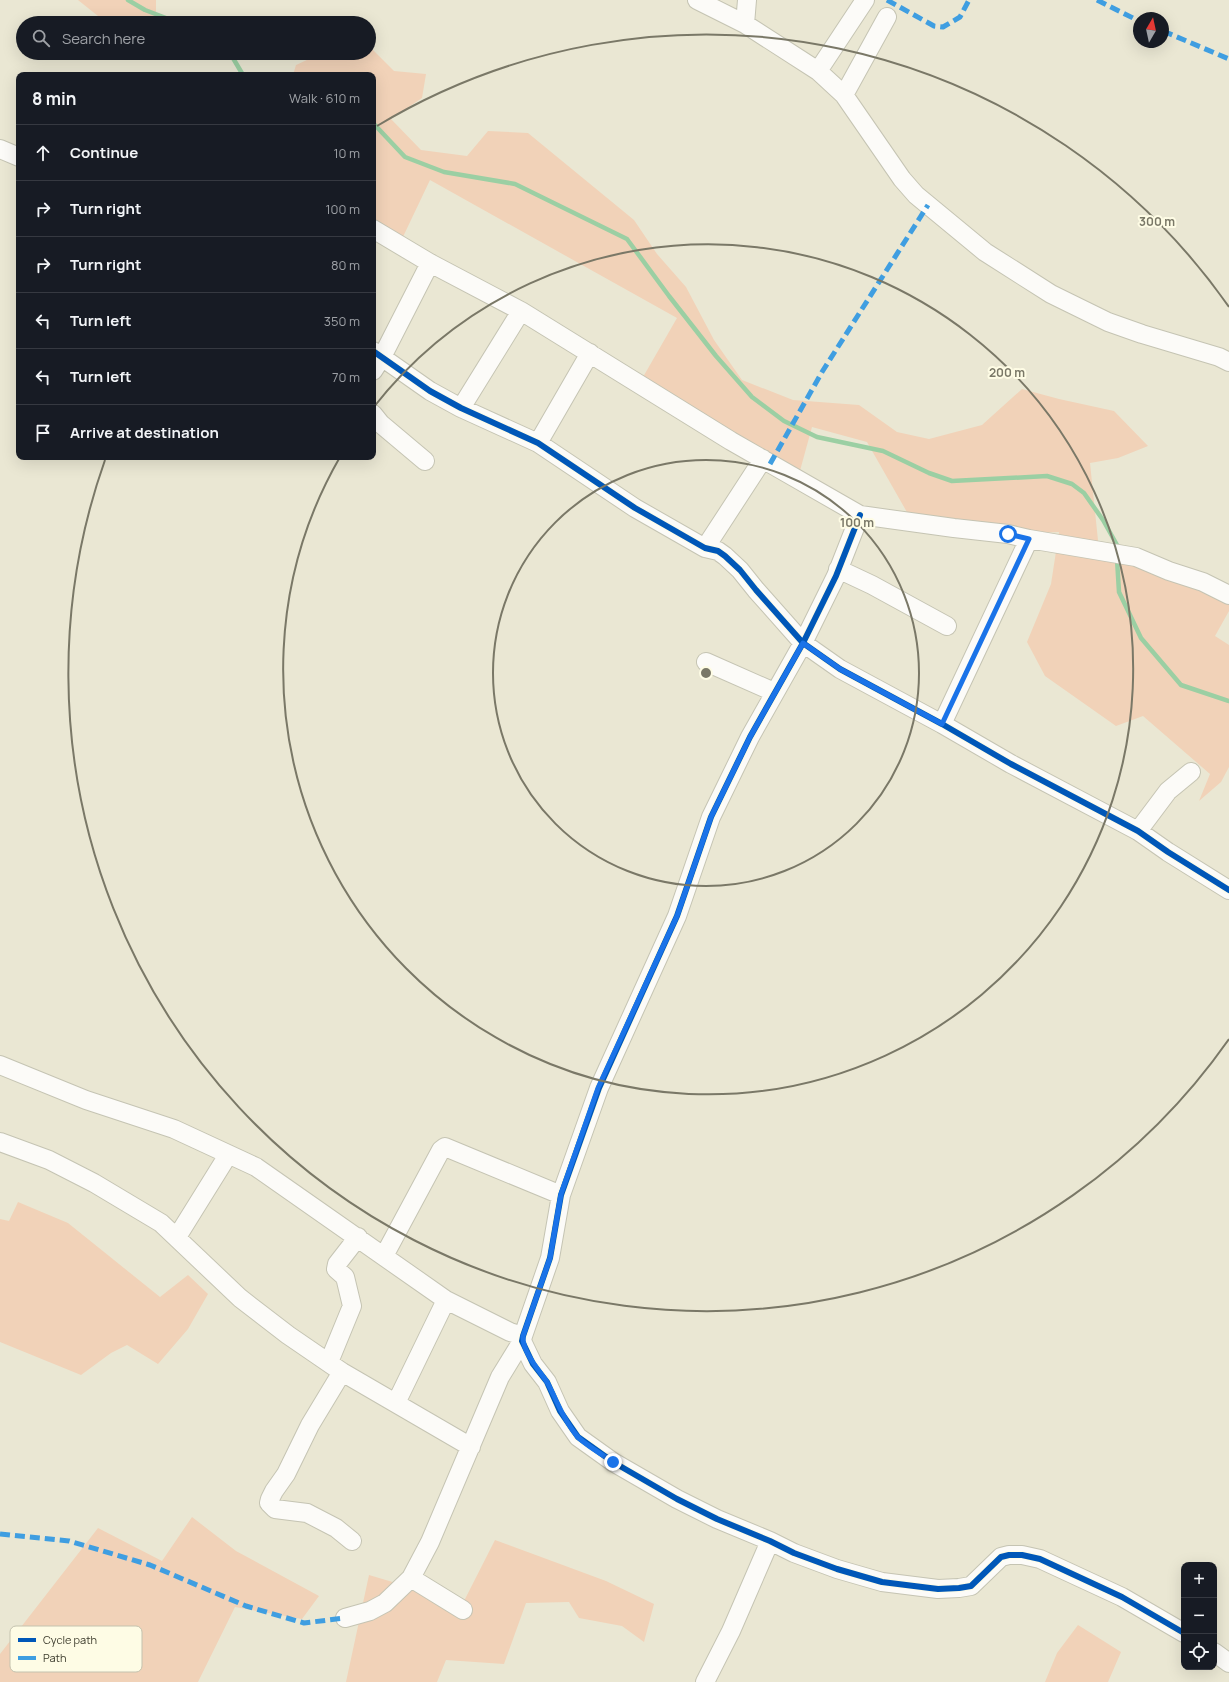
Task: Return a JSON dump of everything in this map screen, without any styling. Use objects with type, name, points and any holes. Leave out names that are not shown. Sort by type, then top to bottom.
[{"type":"street","points":[[697,0],[745,24],[818,71],[844,96],[902,179],[916,195],[985,252],[1051,294],[1108,322],[1142,334],[1219,357],[1229,362]]},
{"type":"street","points":[[745,24],[747,0]]},
{"type":"street","points":[[818,71],[865,0]]},
{"type":"street","points":[[844,96],[887,17]]},
{"type":"street","points":[[0,148],[16,156]]},
{"type":"street","points":[[376,231],[430,263],[521,311],[763,459],[860,515],[1008,534],[1029,539],[1136,557],[1169,571],[1202,582],[1229,595]]},
{"type":"street","points":[[430,263],[376,359],[461,408],[538,443],[635,508],[705,548],[718,551],[740,570],[803,643],[840,669],[942,724],[1011,764],[1138,831],[1168,852],[1229,890]]},
{"type":"street","points":[[461,408],[521,311]]},
{"type":"street","points":[[538,443],[590,353]]},
{"type":"street","points":[[376,418],[381,424],[425,460]]},
{"type":"street","points":[[705,548],[763,459]]},
{"type":"street","points":[[345,1618],[370,1610],[385,1603],[411,1578],[430,1542],[500,1377],[523,1338],[550,1258],[561,1194],[598,1088],[677,916],[711,817],[750,737],[803,643],[838,569],[860,515]]},
{"type":"street","points":[[942,724],[1029,539]]},
{"type":"street","points":[[838,569],[872,585],[947,626]]},
{"type":"street","points":[[706,662],[774,692]]},
{"type":"street","points":[[1138,831],[1168,791],[1191,772]]},
{"type":"street","points":[[0,1066],[86,1100],[174,1129],[256,1167],[446,1300],[523,1338],[533,1364],[547,1382],[560,1410],[578,1437],[613,1462],[677,1499],[717,1519],[770,1541],[794,1553],[830,1566],[882,1582],[938,1589],[971,1586],[1001,1558],[1009,1555],[1022,1555],[1040,1559],[1122,1597],[1181,1631]]},
{"type":"street","points":[[0,1142],[49,1160],[94,1183],[161,1223],[240,1298],[288,1335],[336,1367],[471,1447]]},
{"type":"street","points":[[384,1256],[441,1150],[445,1147],[561,1194]]},
{"type":"street","points":[[177,1237],[228,1155]]},
{"type":"street","points":[[352,1541],[336,1528],[308,1513],[275,1509],[269,1503],[274,1491],[286,1474],[310,1426],[336,1367],[352,1306],[345,1277],[336,1269],[337,1264],[358,1237]]},
{"type":"street","points":[[396,1403],[446,1300]]},
{"type":"street","points":[[705,1682],[728,1637],[770,1541]]},
{"type":"street","points":[[411,1578],[463,1610]]},
{"type":"street","points":[[1217,1654],[1229,1663]]},
{"type":"shaded area","points":[[78,0],[156,0],[156,16],[98,16]]},
{"type":"shaded area","points":[[376,53],[394,71],[426,74],[422,98],[391,119],[421,150],[467,156],[488,131],[528,133],[634,220],[657,254],[686,287],[714,340],[742,380],[793,400],[859,405],[897,432],[929,439],[982,425],[1022,389],[1114,411],[1148,446],[1118,458],[1090,463],[1099,550],[1229,595],[1229,611],[1215,636],[1229,645],[1229,767],[1221,782],[1199,801],[1210,774],[1143,716],[1116,726],[1045,676],[1027,642],[1051,584],[1059,532],[1008,534],[912,521],[867,442],[812,427],[798,478],[639,384],[677,318],[430,180],[401,241],[376,226],[376,72],[294,72],[296,65],[307,60],[376,60]]},
{"type":"shaded area","points":[[18,1202],[68,1223],[160,1297],[188,1275],[208,1294],[188,1329],[158,1364],[127,1345],[111,1353],[81,1375],[0,1342],[0,1219],[9,1221]]},
{"type":"shaded area","points":[[192,1517],[236,1551],[319,1596],[302,1619],[235,1607],[198,1682],[0,1682],[0,1654],[10,1641],[10,1672],[142,1672],[142,1626],[22,1626],[98,1528],[162,1561]]},
{"type":"shaded area","points":[[495,1540],[606,1581],[654,1604],[644,1642],[622,1626],[579,1618],[569,1602],[526,1603],[504,1664],[446,1660],[437,1682],[346,1682],[369,1575],[463,1603]]},
{"type":"shaded area","points":[[1078,1625],[1121,1652],[1108,1682],[1045,1682],[1057,1653]]},
{"type":"waterway","points":[[128,0],[145,10],[161,16]]},
{"type":"waterway","points":[[234,60],[241,72]]},
{"type":"waterway","points":[[376,126],[405,157],[444,172],[515,184],[627,239],[716,356],[752,397],[784,421],[817,437],[883,451],[929,473],[952,481],[1047,476],[1072,484],[1084,493],[1103,520],[1117,545],[1117,549]]},
{"type":"waterway","points":[[1117,559],[1119,592],[1141,638],[1181,685],[1229,701]]},
{"type":"marked path","points":[[887,0],[934,26],[943,27],[960,17],[969,0]]},
{"type":"marked path","points":[[1097,0],[1133,18]]},
{"type":"marked path","points":[[1169,34],[1229,59]]},
{"type":"marked path","points":[[770,464],[822,372],[928,205]]},
{"type":"marked path","points":[[0,1534],[69,1541],[150,1565],[246,1606],[304,1623],[345,1618]]},
{"type":"cycle path","points":[[376,353],[430,391],[461,408],[538,443],[635,508],[705,548],[718,551],[740,570],[803,643],[840,669],[942,724],[1011,764],[1138,831],[1168,852],[1229,890]]},
{"type":"cycle path","points":[[860,515],[836,576],[803,643],[750,737],[711,817],[677,916],[599,1088],[561,1195],[550,1258],[522,1341],[533,1364],[547,1382],[560,1411],[578,1437],[613,1462],[677,1499],[717,1519],[770,1541],[794,1553],[837,1569],[882,1582],[938,1589],[971,1586],[1001,1557],[1009,1555],[1022,1555],[1040,1559],[1122,1597],[1181,1631]]},
{"type":"route","points":[[613,1462],[578,1437],[560,1410],[547,1382],[533,1364],[522,1341],[550,1258],[561,1194],[598,1088],[677,916],[685,889],[711,817],[750,737],[803,643],[840,669],[942,724],[1029,539],[1008,534]]}]
